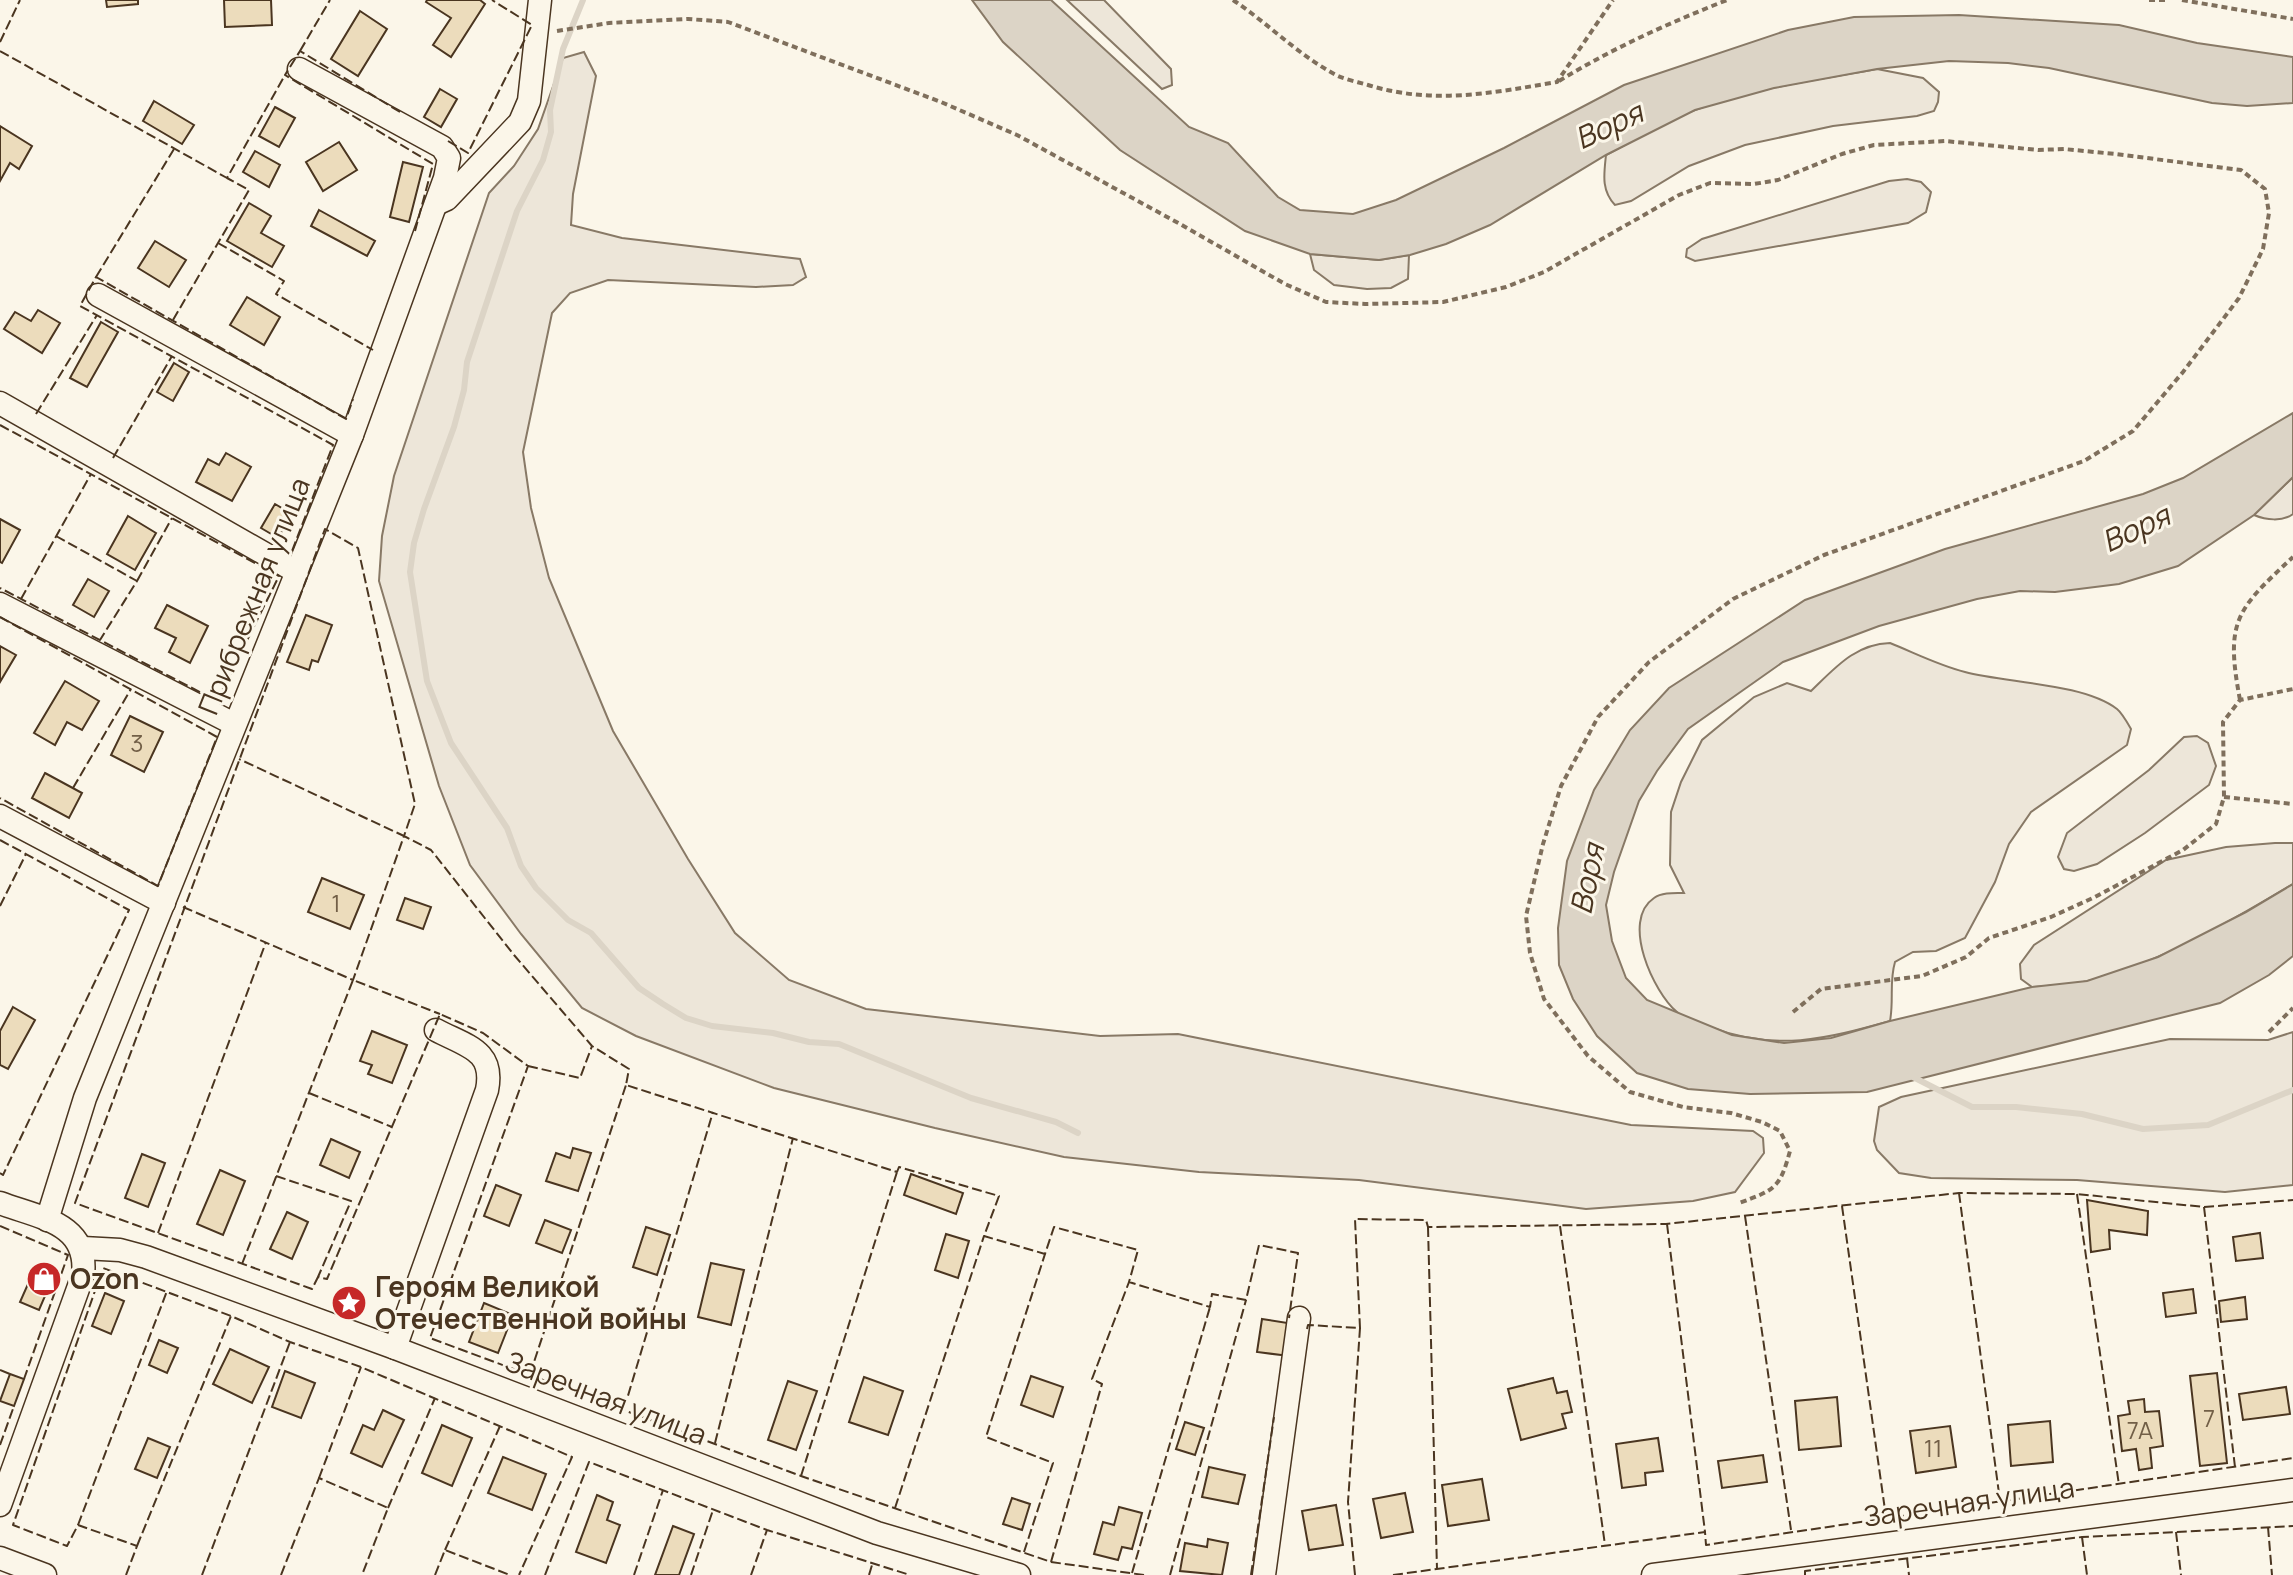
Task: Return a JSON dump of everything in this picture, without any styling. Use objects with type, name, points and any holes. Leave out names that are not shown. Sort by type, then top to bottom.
[{"type":"street","points":[[436,204],[447,199],[520,122],[529,101],[540,0]]},
{"type":"street","name":"Прибрежная улица","points":[[47,1220],[85,1098],[352,435],[436,204],[449,158],[442,147],[299,69]]},
{"type":"street","points":[[98,295],[352,435]]},
{"type":"street","points":[[0,403],[295,571]]},
{"type":"street","points":[[0,604],[234,724]]},
{"type":"street","points":[[0,816],[164,903]]},
{"type":"street","points":[[395,1348],[490,1075],[488,1064],[477,1052],[436,1030]]},
{"type":"street","points":[[0,1203],[68,1231],[83,1248],[85,1260],[83,1275],[0,1505]]},
{"type":"street","name":"Заречная улица","points":[[83,1248],[120,1250],[146,1257],[395,1348],[877,1533],[1019,1575]]},
{"type":"street","points":[[1264,1575],[1299,1318]]},
{"type":"street","name":"Заречная улица","points":[[1653,1575],[2293,1490]]},
{"type":"street","points":[[0,1558],[45,1575]]},
{"type":"path","points":[[1233,0],[1284,41],[1340,77],[1382,90],[1427,97],[1464,97],[1557,82],[1603,54],[1667,23],[1727,0]]},
{"type":"path","points":[[1557,82],[1613,0]]},
{"type":"path","points":[[2152,0],[2165,0]]},
{"type":"path","points":[[2182,0],[2293,19]]},
{"type":"path","points":[[536,38],[568,28],[609,23],[688,19],[728,22],[941,102],[1017,135],[1285,284],[1326,302],[1443,302],[1506,287],[1544,272],[1679,195],[1710,183],[1754,184],[1778,180],[1842,154],[1874,145],[1945,141],[2115,154],[2241,170],[2265,189],[2269,213],[2263,249],[2239,298],[2133,431],[2084,461],[1824,555],[1733,599],[1649,662],[1608,706],[1598,717],[1561,786],[1526,916],[1530,953],[1544,999],[1588,1056],[1630,1092],[1683,1107],[1731,1113],[1780,1131],[1790,1151],[1783,1177],[1768,1193],[1739,1203]]},
{"type":"path","points":[[2240,700],[2233,660],[2233,638],[2241,612],[2259,589],[2293,557]]},
{"type":"path","points":[[1793,1012],[1821,989],[1922,976],[1966,957],[1989,938],[2062,912],[2183,850],[2216,824],[2224,797],[2223,722],[2240,700],[2293,689]]},
{"type":"path","points":[[2224,797],[2293,804]]},
{"type":"path","points":[[2269,1032],[2293,1008]]},
{"type":"shaded area","points":[[1067,0],[1104,0],[1171,69],[1172,85],[1162,89]]},
{"type":"shaded area","points":[[584,52],[596,76],[573,194],[571,225],[622,238],[800,259],[806,277],[793,285],[756,287],[608,280],[570,293],[552,313],[523,452],[531,508],[549,578],[613,731],[735,933],[789,980],[866,1009],[1100,1036],[1178,1034],[1631,1125],[1753,1131],[1763,1138],[1764,1153],[1735,1192],[1693,1201],[1586,1209],[1359,1180],[1199,1172],[1064,1157],[774,1088],[636,1036],[582,1008],[470,865],[439,786],[379,581],[382,536],[394,476],[489,193],[514,166],[538,129],[563,58]]},
{"type":"shaded area","points":[[1877,69],[1923,78],[1939,92],[1934,111],[1917,116],[1833,126],[1745,145],[1689,166],[1631,201],[1615,205],[1607,194],[1604,182],[1606,155],[1672,120],[1739,96]]},
{"type":"shaded area","points":[[1907,179],[1921,182],[1931,192],[1926,212],[1908,223],[1695,261],[1686,257],[1687,249],[1702,239],[1889,181]]},
{"type":"shaded area","points":[[1310,254],[1379,260],[1409,255],[1408,279],[1391,288],[1334,285],[1314,270]]},
{"type":"shaded area","points":[[2293,477],[2293,514],[2274,519],[2254,515]]},
{"type":"shaded area","points":[[1890,643],[1965,672],[2065,689],[2102,700],[2119,711],[2131,729],[2127,745],[2031,812],[2009,844],[1995,882],[1965,938],[1936,951],[1913,952],[1895,962],[1890,1021],[1822,1037],[1779,1041],[1734,1035],[1684,1017],[1668,1003],[1651,974],[1640,939],[1640,923],[1644,909],[1654,898],[1684,893],[1670,865],[1671,812],[1681,782],[1702,740],[1754,697],[1787,683],[1811,691],[1856,653],[1878,644]]},
{"type":"shaded area","points":[[2197,736],[2208,743],[2216,766],[2209,785],[2097,864],[2074,871],[2064,869],[2058,857],[2067,833],[2149,770],[2184,737]]},
{"type":"shaded area","points":[[2293,843],[2293,884],[2219,927],[2142,964],[2088,981],[2032,987],[2021,979],[2020,964],[2034,945],[2166,860],[2226,847]]},
{"type":"shaded area","points":[[2293,1032],[2293,1185],[2225,1192],[2077,1180],[1931,1178],[1899,1173],[1877,1150],[1874,1141],[1879,1107],[1901,1097],[2170,1039],[2268,1040]]},
{"type":"water","name":"Воря","points":[[972,0],[1051,0],[1189,127],[1228,143],[1278,197],[1300,210],[1353,214],[1396,200],[1624,85],[1788,30],[1854,17],[1959,15],[2119,25],[2197,43],[2293,57],[2293,103],[2247,106],[2212,103],[2049,68],[2008,63],[1949,61],[1877,69],[1774,88],[1695,110],[1606,155],[1490,225],[1446,244],[1379,260],[1310,254],[1245,231],[1120,150],[1003,42]]},
{"type":"water","name":"Воря","points":[[2293,413],[2293,477],[2254,515],[2178,566],[2119,584],[2055,592],[2020,591],[1977,599],[1879,626],[1783,662],[1688,729],[1639,801],[1606,905],[1612,941],[1626,978],[1647,1000],[1732,1035],[1784,1043],[1831,1038],[2032,987],[2087,981],[2158,957],[2293,884],[2293,956],[2269,975],[2220,1003],[1867,1092],[1750,1094],[1688,1089],[1637,1073],[1597,1036],[1573,999],[1559,965],[1558,928],[1567,861],[1594,790],[1630,730],[1669,688],[1805,600],[1945,549],[2143,494],[2183,478]]},
{"type":"building","points":[[106,0],[138,0],[138,4],[107,7]]},
{"type":"building","points":[[224,0],[271,0],[272,25],[225,27]]},
{"type":"building","points":[[427,0],[480,0],[485,4],[451,57],[433,45],[451,18]]},
{"type":"building","points":[[360,11],[387,29],[358,76],[331,59]]},
{"type":"building","points":[[440,89],[457,99],[441,127],[424,117]]},
{"type":"building","points":[[154,101],[194,125],[182,144],[143,121]]},
{"type":"building","points":[[275,107],[295,118],[279,147],[259,136]]},
{"type":"building","points":[[0,126],[32,146],[19,169],[10,163],[0,181]]},
{"type":"building","points":[[339,142],[357,170],[323,191],[306,162]]},
{"type":"building","points":[[255,151],[280,165],[269,187],[243,172]]},
{"type":"building","points":[[403,162],[423,167],[409,222],[390,217]]},
{"type":"building","points":[[249,203],[271,216],[261,233],[284,246],[272,267],[227,241]]},
{"type":"building","points":[[319,210],[375,241],[367,256],[311,226]]},
{"type":"building","points":[[155,241],[186,260],[169,287],[138,268]]},
{"type":"building","points":[[247,297],[280,317],[264,345],[230,325]]},
{"type":"building","points":[[38,310],[60,323],[42,353],[4,329],[15,312],[31,321]]},
{"type":"building","points":[[101,322],[118,332],[87,387],[70,378]]},
{"type":"building","points":[[174,363],[189,372],[173,401],[157,392]]},
{"type":"building","points":[[226,453],[251,467],[232,501],[196,482],[208,459],[219,465]]},
{"type":"building","points":[[275,504],[292,514],[278,538],[261,528]]},
{"type":"building","points":[[128,516],[156,533],[135,570],[107,554]]},
{"type":"building","points":[[0,519],[20,530],[2,563],[0,562]]},
{"type":"building","points":[[88,579],[109,591],[94,617],[73,605]]},
{"type":"building","points":[[167,605],[208,626],[190,663],[169,652],[176,638],[155,628]]},
{"type":"building","points":[[306,615],[332,625],[318,662],[312,660],[309,670],[287,662]]},
{"type":"building","points":[[0,646],[16,655],[0,682]]},
{"type":"building","points":[[65,681],[99,701],[82,730],[67,722],[55,745],[34,733]]},
{"type":"building","points":[[130,716],[163,732],[144,772],[111,755]]},
{"type":"building","points":[[45,773],[82,793],[69,818],[32,798]]},
{"type":"building","points":[[322,878],[364,895],[350,929],[308,912]]},
{"type":"building","points":[[405,898],[431,907],[423,929],[397,920]]},
{"type":"building","points":[[13,1007],[35,1020],[8,1069],[0,1065],[0,1031]]},
{"type":"building","points":[[372,1031],[407,1045],[392,1083],[368,1074],[372,1065],[360,1061]]},
{"type":"building","points":[[331,1139],[360,1152],[349,1178],[320,1165]]},
{"type":"building","points":[[573,1148],[591,1153],[578,1191],[546,1181],[556,1153],[570,1158]]},
{"type":"building","points":[[142,1154],[165,1163],[148,1207],[125,1198]]},
{"type":"building","points":[[220,1170],[245,1181],[223,1235],[197,1224]]},
{"type":"building","points":[[911,1174],[963,1193],[956,1214],[904,1195]]},
{"type":"building","points":[[496,1185],[521,1195],[509,1226],[484,1216]]},
{"type":"building","points":[[2087,1200],[2148,1211],[2147,1235],[2109,1230],[2110,1249],[2091,1252]]},
{"type":"building","points":[[287,1212],[308,1222],[292,1259],[270,1249]]},
{"type":"building","points":[[545,1220],[571,1230],[562,1253],[536,1243]]},
{"type":"building","points":[[646,1227],[670,1235],[657,1275],[633,1267]]},
{"type":"building","points":[[2260,1233],[2263,1258],[2236,1261],[2233,1237]]},
{"type":"building","points":[[946,1234],[969,1241],[958,1278],[935,1270]]},
{"type":"building","points":[[711,1263],[744,1270],[731,1325],[698,1317]]},
{"type":"building","points":[[36,1266],[54,1275],[39,1310],[20,1302]]},
{"type":"building","points":[[2193,1289],[2196,1313],[2166,1317],[2163,1293]]},
{"type":"building","points":[[105,1293],[124,1301],[111,1334],[92,1326]]},
{"type":"building","points":[[2245,1297],[2247,1319],[2221,1322],[2219,1301]]},
{"type":"building","points":[[484,1303],[513,1315],[498,1353],[469,1342]]},
{"type":"building","points":[[1262,1319],[1294,1324],[1289,1356],[1257,1352]]},
{"type":"building","points":[[159,1340],[178,1348],[167,1373],[149,1365]]},
{"type":"building","points":[[230,1349],[269,1367],[252,1403],[213,1384]]},
{"type":"building","points":[[285,1371],[315,1383],[301,1418],[272,1407]]},
{"type":"building","points":[[2217,1373],[2227,1463],[2200,1466],[2190,1376]]},
{"type":"building","points":[[10,1374],[24,1379],[14,1406],[0,1401]]},
{"type":"building","points":[[1031,1376],[1063,1387],[1053,1417],[1021,1405]]},
{"type":"building","points":[[864,1377],[903,1391],[888,1435],[849,1422]]},
{"type":"building","points":[[1553,1378],[1557,1393],[1567,1391],[1572,1412],[1562,1414],[1566,1428],[1521,1440],[1508,1389]]},
{"type":"building","points":[[788,1381],[817,1391],[796,1450],[768,1440]]},
{"type":"building","points":[[2286,1387],[2290,1414],[2243,1420],[2239,1394]]},
{"type":"building","points":[[1837,1397],[1841,1446],[1799,1450],[1795,1401]]},
{"type":"building","points":[[2144,1399],[2145,1412],[2159,1411],[2163,1446],[2150,1448],[2152,1468],[2139,1470],[2136,1449],[2122,1451],[2118,1416],[2130,1414],[2128,1401]]},
{"type":"building","points":[[383,1410],[404,1420],[382,1467],[351,1453],[363,1425],[374,1430]]},
{"type":"building","points":[[2050,1421],[2053,1462],[2011,1466],[2008,1425]]},
{"type":"building","points":[[1185,1422],[1204,1428],[1195,1455],[1176,1449]]},
{"type":"building","points":[[442,1425],[472,1438],[452,1486],[422,1473]]},
{"type":"building","points":[[1950,1426],[1956,1467],[1916,1473],[1910,1431]]},
{"type":"building","points":[[148,1438],[170,1447],[157,1478],[135,1469]]},
{"type":"building","points":[[1658,1438],[1663,1471],[1645,1473],[1646,1485],[1622,1488],[1616,1444]]},
{"type":"building","points":[[1763,1455],[1767,1482],[1722,1488],[1718,1461]]},
{"type":"building","points":[[503,1457],[546,1474],[532,1510],[488,1493]]},
{"type":"building","points":[[1209,1467],[1245,1475],[1238,1504],[1202,1497]]},
{"type":"building","points":[[1482,1479],[1489,1520],[1448,1526],[1442,1485]]},
{"type":"building","points":[[1405,1493],[1413,1532],[1381,1538],[1373,1499]]},
{"type":"building","points":[[597,1495],[613,1502],[607,1520],[620,1525],[606,1563],[576,1552]]},
{"type":"building","points":[[1012,1498],[1030,1504],[1022,1530],[1003,1524]]},
{"type":"building","points":[[1336,1505],[1343,1545],[1309,1550],[1302,1511]]},
{"type":"building","points":[[1119,1507],[1142,1513],[1132,1549],[1122,1547],[1118,1560],[1094,1554],[1103,1522],[1114,1525]]},
{"type":"building","points":[[673,1526],[694,1534],[679,1575],[655,1575]]},
{"type":"building","points":[[1208,1539],[1228,1543],[1222,1575],[1180,1571],[1185,1543],[1207,1547]]},
{"type":"waterway","points":[[583,0],[563,49],[550,110],[551,132],[543,160],[517,211],[467,362],[464,390],[454,427],[414,543],[410,572],[427,681],[451,743],[507,828],[521,866],[536,888],[568,920],[591,933],[639,988],[663,1004],[686,1018],[712,1026],[839,1044],[971,1098],[1056,1122],[1078,1133]]},
{"type":"waterway","points":[[1913,1077],[1972,1107],[2016,1107],[2082,1114],[2143,1129],[2208,1125],[2293,1090]]},
{"type":"fence","points":[[0,42],[20,0]]},
{"type":"fence","points":[[300,51],[330,0]]},
{"type":"fence","points":[[448,141],[468,153],[532,25],[492,0]]},
{"type":"fence","points":[[0,51],[227,178],[285,75]]},
{"type":"fence","points":[[400,112],[300,51],[285,75],[433,164],[415,231]]},
{"type":"fence","points":[[96,277],[174,149]]},
{"type":"fence","points":[[173,320],[249,190],[227,178]]},
{"type":"fence","points":[[218,243],[284,281],[276,294],[373,350]]},
{"type":"fence","points":[[292,551],[333,445],[80,306],[96,277],[346,419],[353,399]]},
{"type":"fence","points":[[36,414],[97,315]]},
{"type":"fence","points":[[113,458],[172,356]]},
{"type":"fence","points":[[0,425],[279,576],[217,701],[0,588]]},
{"type":"fence","points":[[21,599],[91,474]]},
{"type":"fence","points":[[137,581],[172,518]]},
{"type":"fence","points":[[1144,1575],[1051,1562],[801,1476],[430,1338],[528,1066],[483,1033],[440,1014],[327,1279],[318,1277],[312,1289],[75,1203],[325,529],[358,548],[415,804],[404,836],[431,850],[514,955],[592,1046],[629,1069],[626,1085],[897,1172],[899,1167],[999,1196],[984,1236],[1045,1254],[1054,1227],[1138,1250],[1129,1282],[1210,1307],[1212,1294],[1246,1300],[1259,1245],[1298,1253],[1289,1318]]},
{"type":"fence","points":[[56,536],[137,581],[100,640]]},
{"type":"fence","points":[[0,617],[217,737],[158,886],[0,798]]},
{"type":"fence","points":[[73,788],[131,689]]},
{"type":"fence","points":[[183,907],[353,980],[404,836],[239,759]]},
{"type":"fence","points":[[0,840],[129,910],[3,1175],[0,1173]]},
{"type":"fence","points":[[0,906],[26,854]]},
{"type":"fence","points":[[158,1233],[266,942]]},
{"type":"fence","points":[[242,1264],[353,980],[440,1014]]},
{"type":"fence","points":[[528,1066],[580,1078],[592,1046]]},
{"type":"fence","points":[[530,1374],[626,1085]]},
{"type":"fence","points":[[309,1093],[392,1127]]},
{"type":"fence","points":[[624,1409],[713,1112]]},
{"type":"fence","points":[[715,1443],[793,1138]]},
{"type":"fence","points":[[801,1476],[897,1172]]},
{"type":"fence","points":[[276,1176],[351,1201],[318,1277]]},
{"type":"fence","points":[[1959,1193],[2000,1501]]},
{"type":"fence","points":[[1307,1329],[1308,1325],[1360,1328],[1355,1219],[1426,1220],[1428,1227],[1666,1224],[1959,1193],[2077,1194],[2204,1207],[2293,1200]]},
{"type":"fence","points":[[2077,1194],[2119,1485]]},
{"type":"fence","points":[[1842,1206],[1886,1517]]},
{"type":"fence","points":[[2204,1207],[2235,1467]]},
{"type":"fence","points":[[1745,1216],[1791,1530]]},
{"type":"fence","points":[[1667,1224],[1705,1532]]},
{"type":"fence","points":[[0,1226],[68,1255],[24,1379]]},
{"type":"fence","points":[[1560,1226],[1605,1545]]},
{"type":"fence","points":[[1428,1227],[1437,1569]]},
{"type":"fence","points":[[895,1508],[984,1236]]},
{"type":"fence","points":[[1024,1552],[1053,1463],[986,1437],[1045,1254]]},
{"type":"fence","points":[[126,1575],[137,1546],[78,1525],[67,1546],[13,1525],[103,1268],[361,1367],[572,1457],[519,1575]]},
{"type":"fence","points":[[1051,1562],[1102,1384],[1092,1379],[1129,1282]]},
{"type":"fence","points":[[78,1525],[167,1291]]},
{"type":"fence","points":[[1170,1575],[1246,1300]]},
{"type":"fence","points":[[1132,1573],[1210,1307]]},
{"type":"fence","points":[[137,1546],[231,1316]]},
{"type":"fence","points":[[1355,1575],[1348,1502],[1360,1328]]},
{"type":"fence","points":[[202,1575],[290,1342]]},
{"type":"fence","points":[[319,1478],[361,1367]]},
{"type":"fence","points":[[0,1370],[10,1374]]},
{"type":"fence","points":[[388,1508],[435,1398]]},
{"type":"fence","points":[[0,1445],[14,1406]]},
{"type":"fence","points":[[1251,1575],[1274,1417]]},
{"type":"fence","points":[[445,1550],[500,1426]]},
{"type":"fence","points":[[1393,1575],[1705,1532],[1706,1545],[2293,1458]]},
{"type":"fence","points":[[545,1575],[589,1462],[767,1530],[910,1575]]},
{"type":"fence","points":[[281,1575],[319,1478],[388,1508],[362,1575]]},
{"type":"fence","points":[[634,1575],[663,1490]]},
{"type":"fence","points":[[691,1575],[713,1510]]},
{"type":"fence","points":[[1805,1575],[1805,1571],[2082,1537],[2293,1526]]},
{"type":"fence","points":[[2268,1527],[2272,1575]]},
{"type":"fence","points":[[751,1575],[767,1530]]},
{"type":"fence","points":[[2176,1532],[2181,1575]]},
{"type":"fence","points":[[2082,1537],[2087,1575]]},
{"type":"fence","points":[[435,1575],[445,1550],[510,1575]]},
{"type":"fence","points":[[1907,1558],[1909,1575]]},
{"type":"fence","points":[[869,1575],[872,1565]]},
{"type":"place","name":"Ozon","points":[[44,1279]]},
{"type":"place","name":"Героям Великой Отечественной войны","points":[[349,1303]]}]
